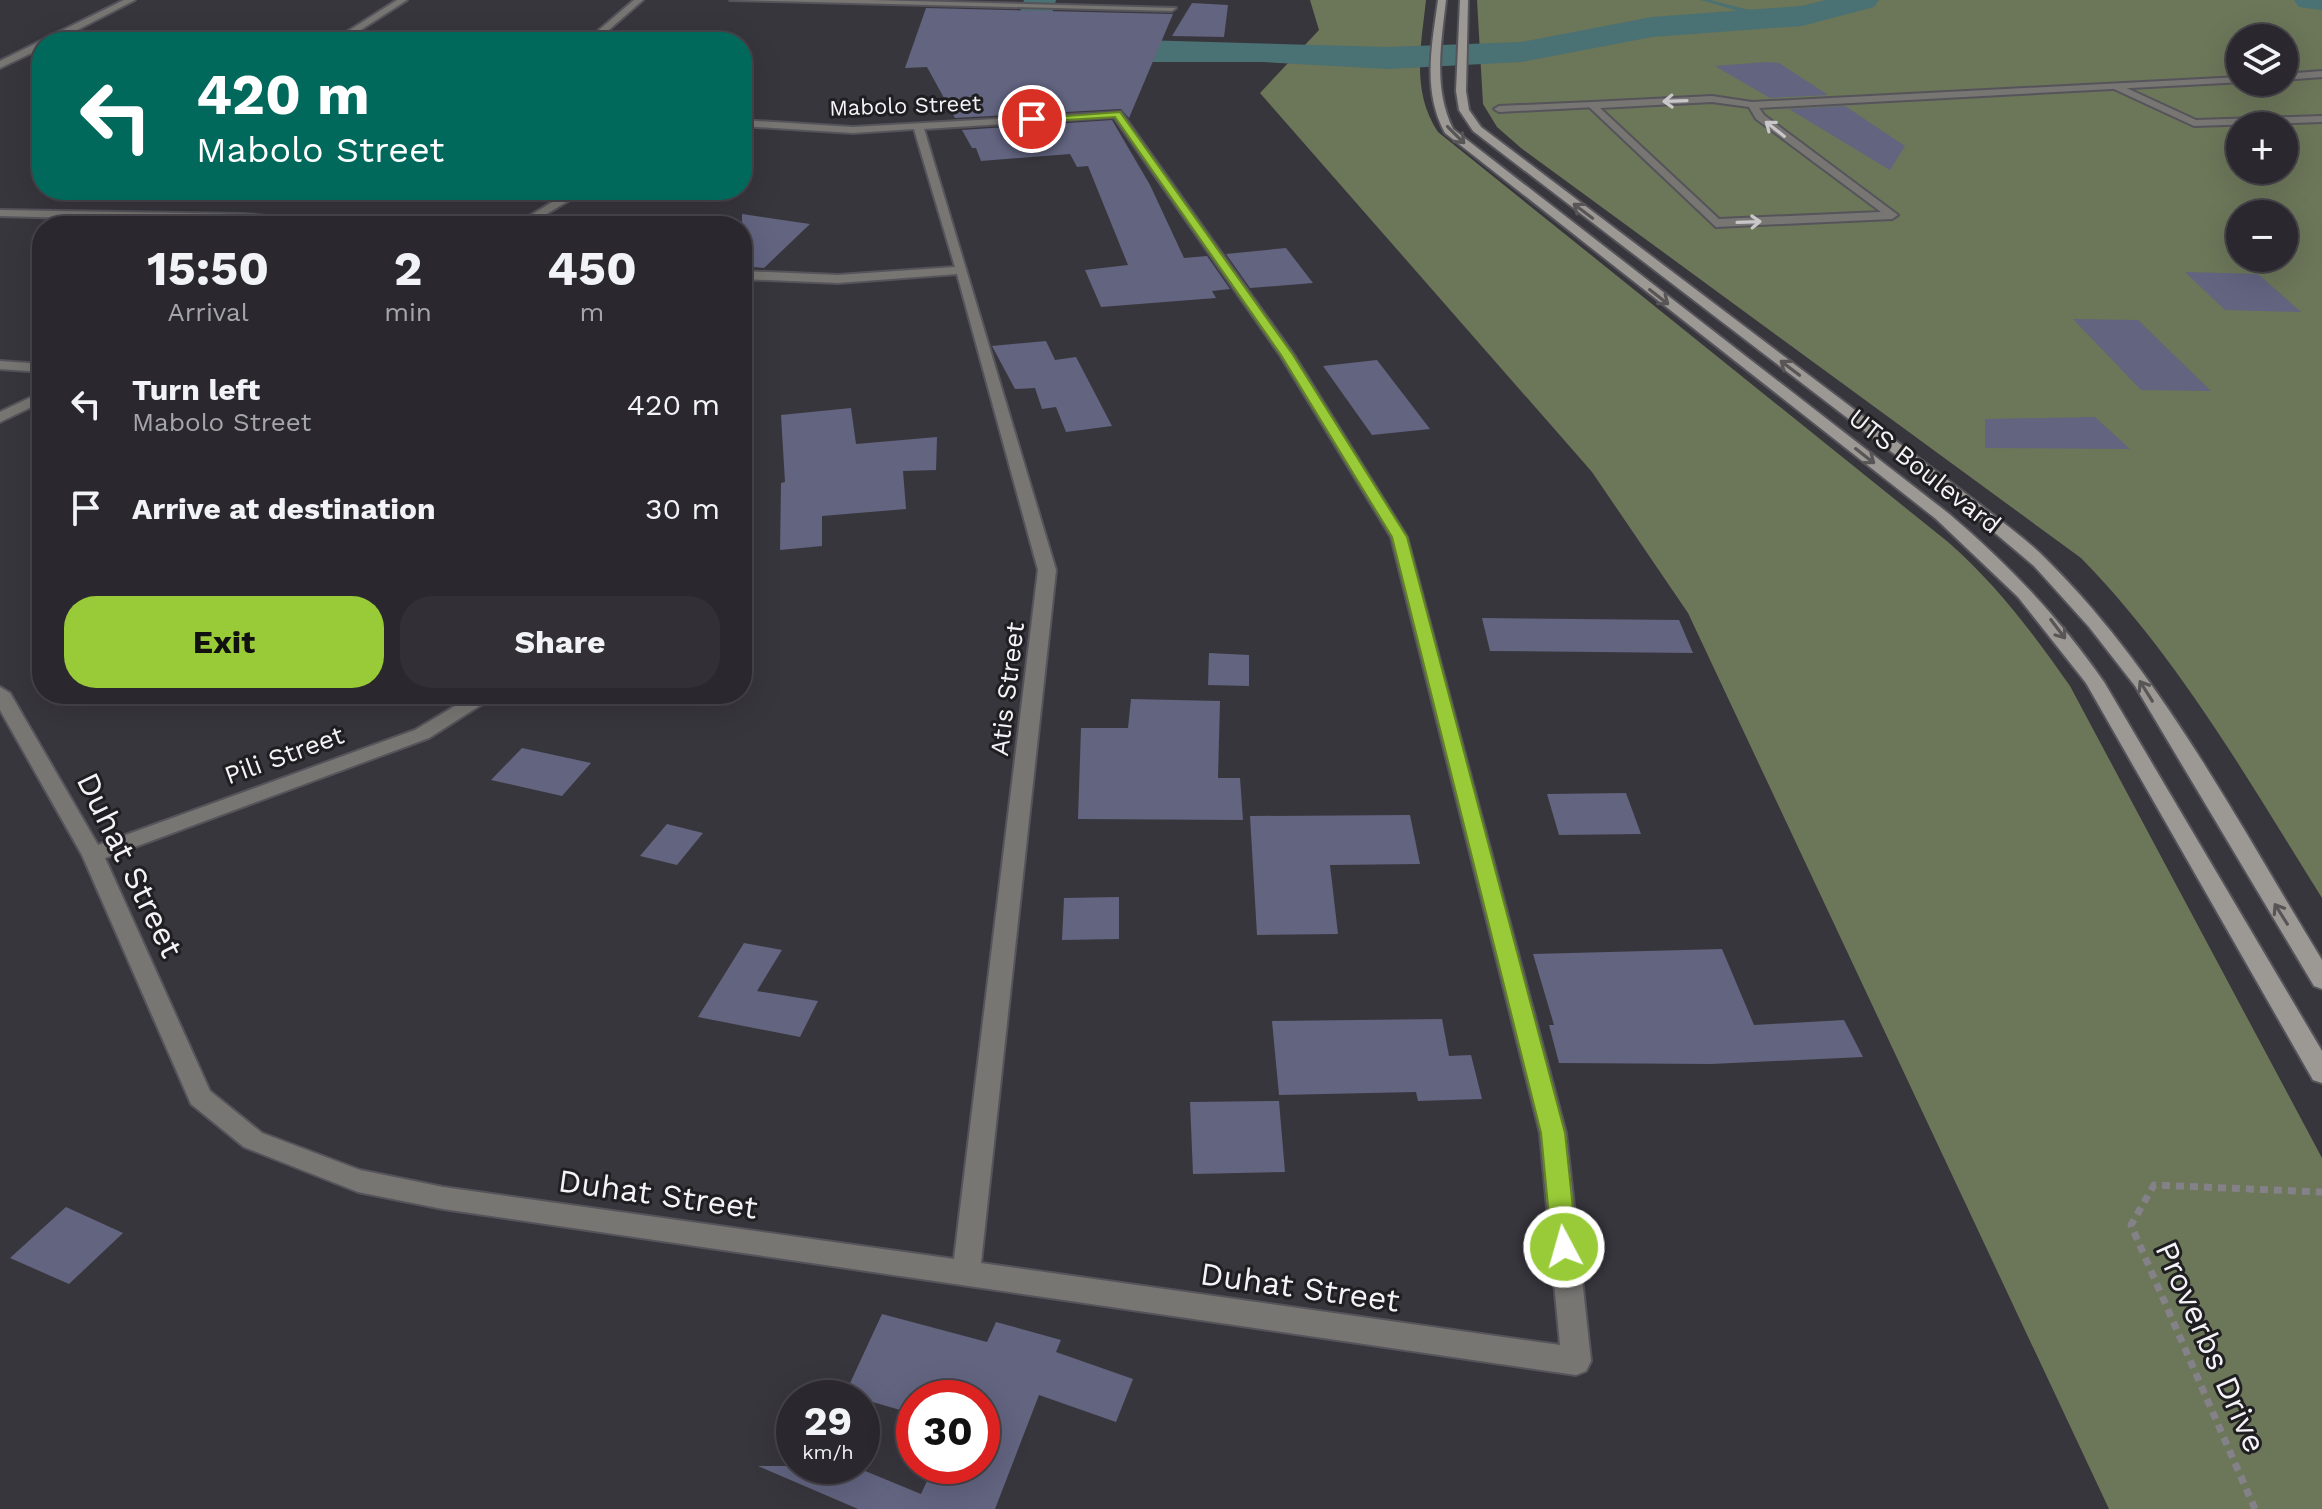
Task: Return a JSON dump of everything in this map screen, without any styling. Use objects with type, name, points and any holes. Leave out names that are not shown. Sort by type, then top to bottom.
[{"type":"main road","name":"UTS Boulevard","points":[[1442,0],[1434,91],[1437,111],[1449,131],[1953,525],[2000,564],[2054,623],[2095,682],[2322,1073]]},
{"type":"main road","name":"UTS Boulevard","points":[[1464,0],[1464,110],[1477,129],[1964,499],[2040,562],[2095,623],[2143,684],[2322,980]]},
{"type":"street","points":[[66,32],[131,0]]},
{"type":"street","points":[[352,32],[403,0]]},
{"type":"street","points":[[602,32],[639,0]]},
{"type":"street","points":[[734,0],[1172,8]]},
{"type":"street","points":[[3,62],[32,49]]},
{"type":"street","points":[[2298,76],[2322,74]]},
{"type":"street","points":[[1499,109],[1712,99],[1752,105],[2226,81]]},
{"type":"street","points":[[2117,87],[2194,123],[2322,119]]},
{"type":"street","points":[[1592,105],[1716,223],[1892,215],[1760,117],[1752,105]]},
{"type":"street","name":"Mabolo Street","points":[[752,124],[853,130],[1117,114],[1287,355],[1399,537],[1553,1133],[1576,1361]]},
{"type":"street","name":"Atis Street","points":[[918,127],[1047,570],[966,1272]]},
{"type":"street","points":[[536,216],[563,200]]},
{"type":"street","points":[[0,213],[145,216]]},
{"type":"street","points":[[752,275],[838,279],[962,270]]},
{"type":"street","points":[[0,365],[32,367]]},
{"type":"street","points":[[0,418],[32,401]]},
{"type":"street","name":"Duhat Street","points":[[0,693],[93,855],[200,1097],[253,1140],[358,1181],[443,1198],[1576,1361]]},
{"type":"street","name":"Pili Street","points":[[93,855],[422,734],[472,704]]},
{"type":"path","name":"Proverbs Drive","points":[[2255,1509],[2131,1225],[2154,1185],[2322,1192]]},
{"type":"green space","points":[[1310,0],[1426,0],[1420,52],[1421,85],[1424,101],[1438,132],[1948,542],[2013,610],[2070,686],[2322,1158],[2322,1509],[2109,1509],[1688,613],[1592,472],[1260,93],[1319,30]]},
{"type":"green space","points":[[1477,0],[2322,0],[2322,898],[2181,678],[2116,596],[2081,558],[1521,148],[1497,127],[1483,104]]},
{"type":"building","points":[[1192,3],[1228,5],[1224,37],[1172,36]]},
{"type":"building","points":[[926,8],[1173,14],[1129,118],[1121,109],[955,118],[927,67],[905,68]]},
{"type":"building","points":[[1779,63],[1828,95],[1770,98],[1715,66]]},
{"type":"building","points":[[1845,106],[1905,146],[1890,170],[1789,109]]},
{"type":"building","points":[[1112,120],[1150,185],[1184,258],[1207,256],[1230,289],[1212,291],[1216,298],[1101,307],[1085,270],[1128,265],[1088,166],[1077,167],[1070,154],[981,161],[976,148],[972,148],[962,130]]},
{"type":"building","points":[[742,214],[810,224],[764,268],[752,267],[752,216]]},
{"type":"building","points":[[1286,248],[1313,283],[1250,288],[1226,254]]},
{"type":"building","points":[[2185,272],[2258,274],[2301,312],[2225,310]]},
{"type":"building","points":[[2073,319],[2138,320],[2211,391],[2141,390]]},
{"type":"building","points":[[1046,341],[1055,360],[1076,357],[1112,426],[1066,432],[1056,407],[1042,409],[1035,388],[1015,389],[992,346]]},
{"type":"building","points":[[1377,360],[1430,429],[1372,435],[1323,366]]},
{"type":"building","points":[[851,408],[856,444],[937,437],[936,470],[903,471],[906,509],[822,516],[822,546],[780,550],[781,483],[785,482],[781,415]]},
{"type":"building","points":[[2095,417],[2130,449],[1985,448],[1985,419]]},
{"type":"building","points":[[1482,618],[1679,620],[1693,653],[1490,651]]},
{"type":"building","points":[[1209,653],[1249,655],[1249,686],[1208,685]]},
{"type":"building","points":[[1131,699],[1220,701],[1218,778],[1240,778],[1243,820],[1078,819],[1081,728],[1128,728]]},
{"type":"building","points":[[522,748],[591,763],[562,796],[491,780]]},
{"type":"building","points":[[1626,793],[1641,834],[1559,835],[1547,794]]},
{"type":"building","points":[[1410,815],[1420,864],[1330,865],[1338,934],[1257,935],[1250,816]]},
{"type":"building","points":[[667,824],[703,833],[677,865],[640,856]]},
{"type":"building","points":[[1119,897],[1119,939],[1062,940],[1064,898]]},
{"type":"building","points":[[744,943],[782,950],[757,991],[818,1001],[800,1037],[698,1017]]},
{"type":"building","points":[[1722,949],[1754,1025],[1844,1020],[1863,1057],[1711,1064],[1559,1063],[1549,1025],[1554,1025],[1533,954]]},
{"type":"building","points":[[1442,1019],[1449,1056],[1471,1055],[1482,1099],[1418,1101],[1416,1092],[1279,1095],[1272,1021]]},
{"type":"building","points":[[1279,1101],[1285,1172],[1193,1174],[1190,1102]]},
{"type":"building","points":[[66,1207],[123,1233],[69,1284],[10,1258]]},
{"type":"building","points":[[882,1314],[987,1342],[996,1322],[1061,1340],[1056,1352],[1133,1379],[1116,1422],[1039,1395],[995,1509],[858,1509],[800,1484],[880,1484],[880,1477],[921,1494],[926,1484],[1000,1484],[1000,1380],[896,1380],[896,1409],[880,1404],[880,1380],[851,1380]]},
{"type":"building","points":[[758,1466],[776,1466],[776,1474]]},
{"type":"waterway","points":[[1040,0],[1029,35],[1065,48],[1105,52],[1263,52],[1388,58],[1521,52],[1652,27],[1802,16],[1863,0]]},
{"type":"waterway","points":[[1704,0],[1745,11],[1802,16]]},
{"type":"waterway","points":[[2310,0],[2322,0]]},
{"type":"route","points":[[1032,119],[1117,114],[1287,355],[1399,537],[1553,1133],[1564,1247]]}]
